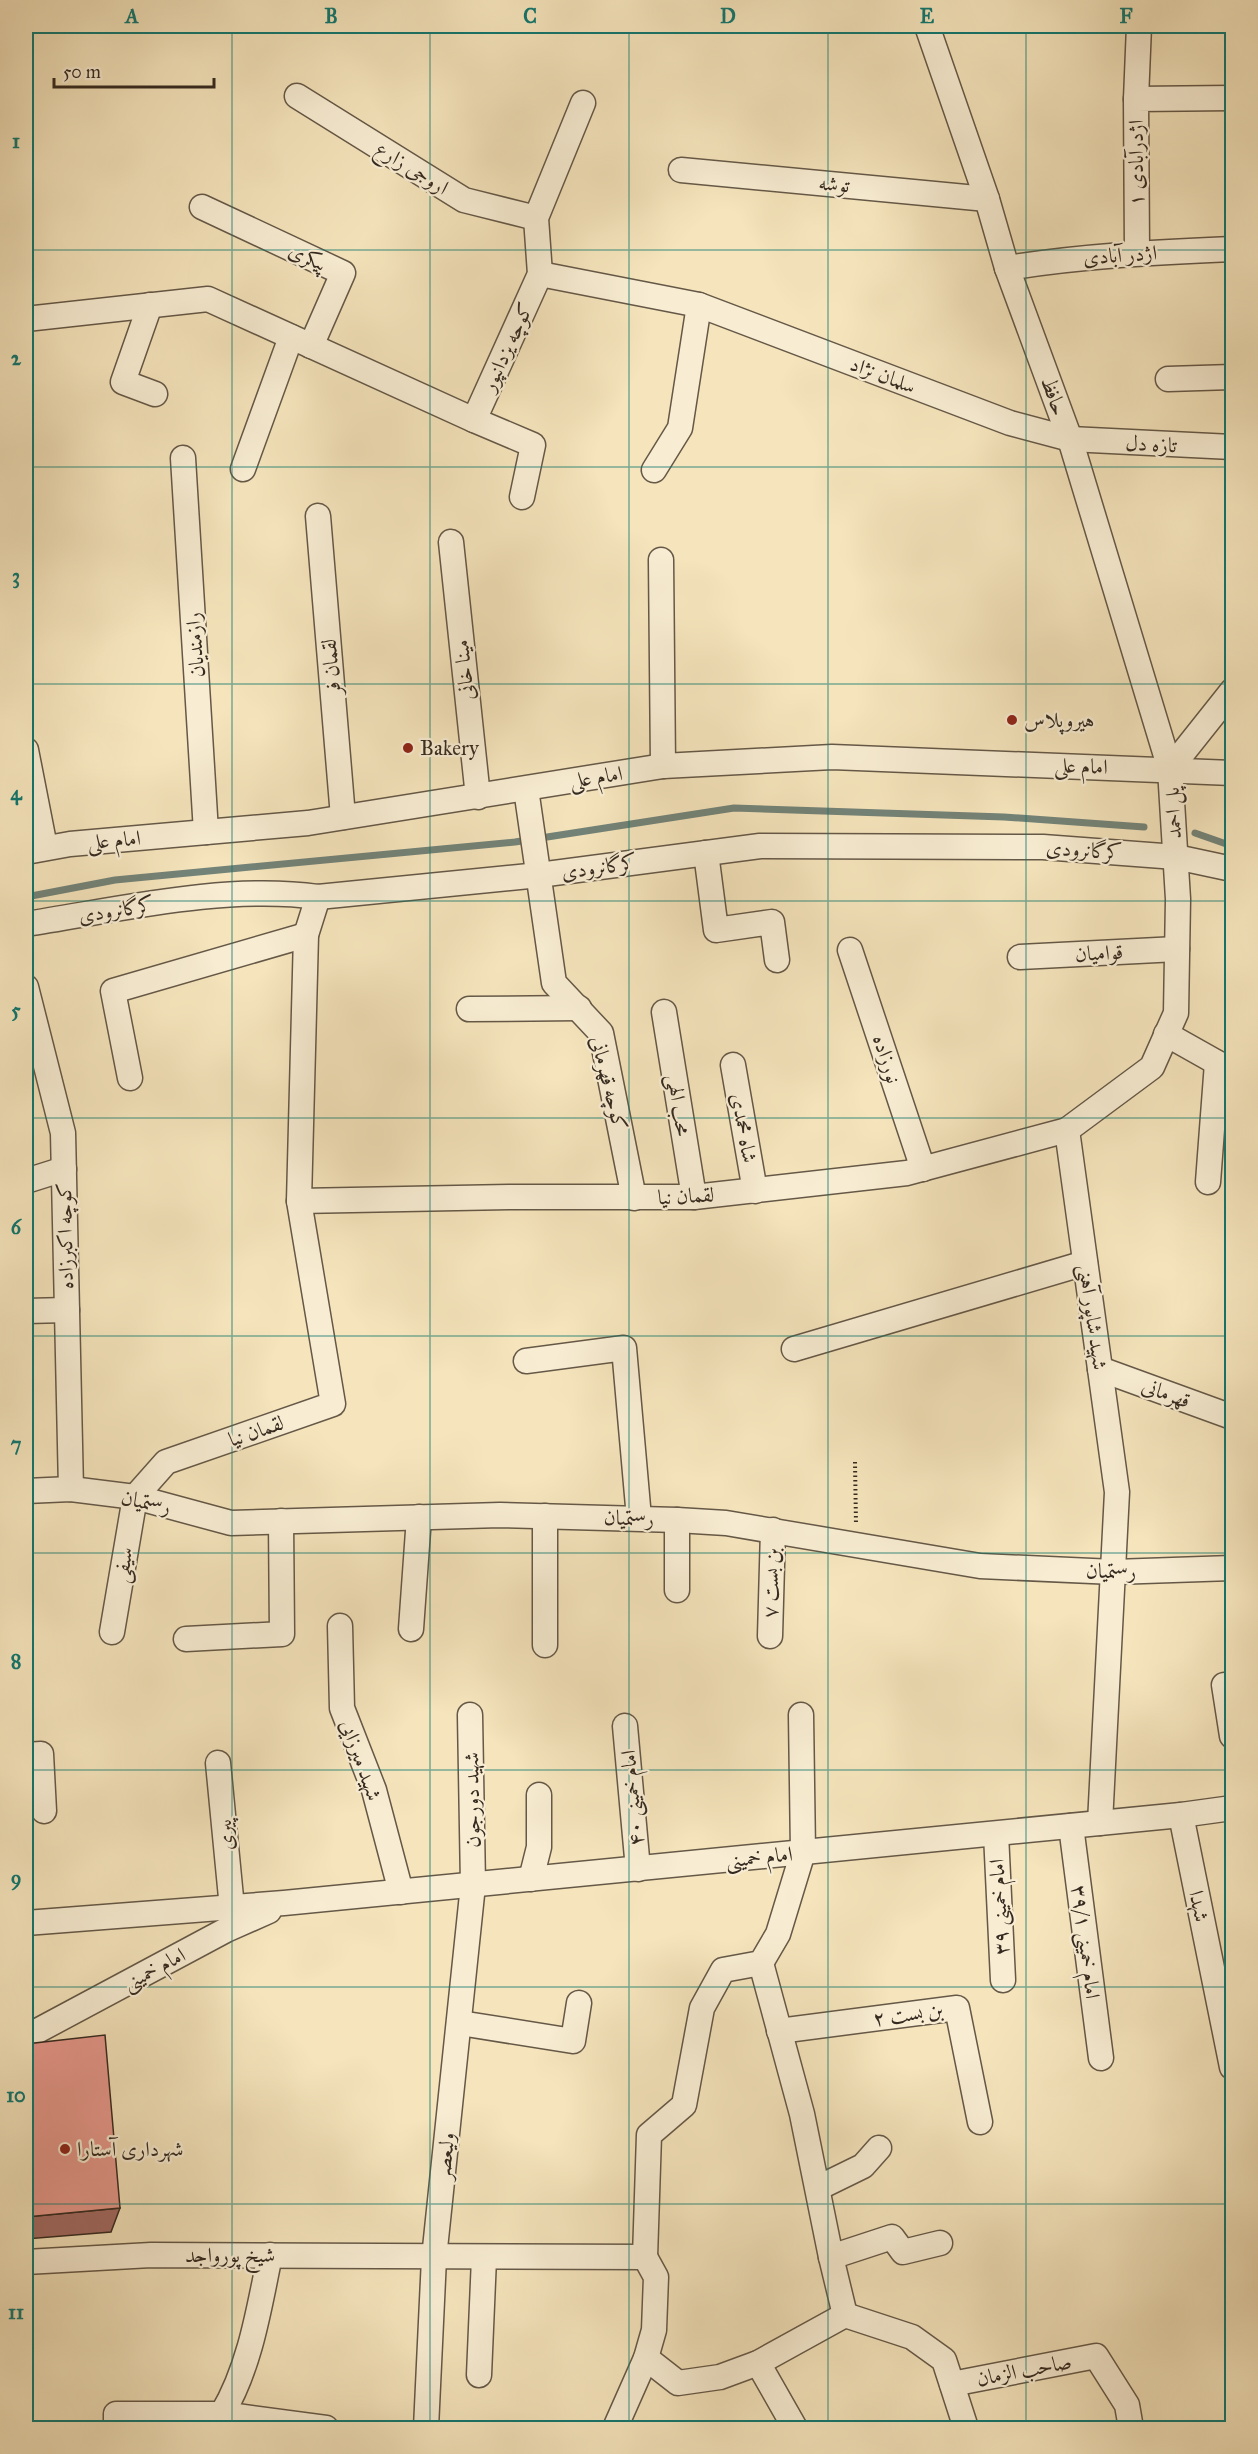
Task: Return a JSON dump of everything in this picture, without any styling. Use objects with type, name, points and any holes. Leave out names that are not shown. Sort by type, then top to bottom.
[{"type":"street","name":"حافظ","points":[[927,26],[987,199],[1007,268],[1070,439],[1170,769]]},
{"type":"street","points":[[1136,99],[1139,26]]},
{"type":"street","name":"اروجی زارع","points":[[297,96],[464,200],[536,218]]},
{"type":"street","name":"اژدرآبادی ۱","points":[[1137,252],[1136,99],[1233,98]]},
{"type":"street","points":[[540,274],[536,218],[583,103]]},
{"type":"street","name":"توشه","points":[[681,170],[987,199]]},
{"type":"street","name":"پیکری","points":[[202,207],[343,273],[301,342]]},
{"type":"street","name":"اژدر آبادی","points":[[1007,268],[1137,252],[1233,249]]},
{"type":"street","name":"سلمان نژاد","points":[[540,274],[699,305],[1010,423],[1070,439]]},
{"type":"street","name":"کوچه یزدانپور","points":[[474,420],[540,274]]},
{"type":"street","points":[[26,319],[208,299],[533,445],[522,496]]},
{"type":"street","points":[[150,305],[123,382],[155,394]]},
{"type":"street","points":[[654,470],[680,428],[699,305]]},
{"type":"street","points":[[243,470],[301,342]]},
{"type":"street","points":[[1168,379],[1233,377]]},
{"type":"street","name":"تازه دل","points":[[1070,439],[1233,447]]},
{"type":"street","name":"رازمندیان","points":[[183,458],[206,832]]},
{"type":"street","name":"لقمان فر","points":[[318,516],[343,817]]},
{"type":"street","name":"مینا خانی","points":[[451,543],[478,797]]},
{"type":"street","points":[[661,560],[663,766]]},
{"type":"street","points":[[1170,769],[1233,691]]},
{"type":"street","points":[[26,750],[35,850]]},
{"type":"street","name":"امام علی","points":[[35,850],[308,823],[663,766],[832,757],[1233,773]]},
{"type":"street","name":"پل احمد","points":[[1170,769],[1176,857]]},
{"type":"street","name":"کوچه قهرمانی","points":[[526,789],[554,983],[601,1033],[634,1198]]},
{"type":"street","name":"کرگانرودی","points":[[26,924],[198,898],[291,893],[318,897],[539,875],[760,846],[1043,847],[1176,857],[1233,869]]},
{"type":"street","points":[[706,853],[716,930],[772,921],[777,960]]},
{"type":"street","points":[[1067,1130],[1152,1067],[1176,1013],[1176,857]]},
{"type":"street","name":"لقمان نیا","points":[[135,1497],[166,1462],[333,1404],[298,1201],[306,935],[318,897]]},
{"type":"street","points":[[130,1078],[113,991],[306,935]]},
{"type":"street","name":"قوامیان","points":[[1020,957],[1177,949]]},
{"type":"street","name":"نورزاده","points":[[850,950],[923,1168]]},
{"type":"street","name":"کوچه اکبرزاده","points":[[26,987],[63,1133],[71,1490]]},
{"type":"street","points":[[469,1009],[579,1008]]},
{"type":"street","name":"محب الهی","points":[[664,1012],[694,1197]]},
{"type":"street","points":[[1166,1034],[1225,1067],[1208,1182]]},
{"type":"street","name":"شاه محمدی","points":[[733,1065],[755,1191]]},
{"type":"street","name":"لقمان نیا","points":[[298,1201],[509,1197],[694,1197],[907,1173],[1067,1130]]},
{"type":"street","name":"شهید شاپور آهنی","points":[[1067,1130],[1117,1492],[1100,1823]]},
{"type":"street","points":[[26,1181],[64,1169]]},
{"type":"street","points":[[794,1349],[1085,1263]]},
{"type":"street","points":[[26,1311],[67,1310]]},
{"type":"street","points":[[526,1361],[624,1348],[639,1518]]},
{"type":"street","name":"قهرمانی","points":[[1100,1369],[1233,1417]]},
{"type":"street","name":"رستمیان","points":[[26,1491],[71,1490],[135,1497],[231,1522],[545,1516],[726,1522],[980,1566],[1114,1572],[1233,1569]]},
{"type":"street","name":"سیفی","points":[[112,1632],[135,1497]]},
{"type":"street","points":[[545,1516],[545,1646]]},
{"type":"street","points":[[411,1629],[419,1517]]},
{"type":"street","points":[[677,1520],[677,1590]]},
{"type":"street","points":[[186,1639],[282,1634],[281,1521]]},
{"type":"street","name":"بن بست ۷","points":[[770,1636],[773,1530]]},
{"type":"street","name":"شهید میرزایی","points":[[340,1626],[342,1708],[374,1790],[401,1892]]},
{"type":"street","points":[[1224,1685],[1233,1736]]},
{"type":"street","name":"شهید دورجون","points":[[470,1715],[473,1885]]},
{"type":"street","points":[[801,1715],[803,1852],[778,1934],[761,1963],[802,2114],[845,2315]]},
{"type":"street","name":"امام خمینی ۴۰","points":[[625,1726],[638,1869]]},
{"type":"street","points":[[26,1755],[41,1754],[44,1811]]},
{"type":"street","name":"پیری","points":[[218,1762],[232,1908]]},
{"type":"street","points":[[531,1879],[539,1847],[539,1795]]},
{"type":"street","name":"امام خمینی","points":[[26,1923],[232,1908],[401,1892],[1233,1808]]},
{"type":"street","name":"شهدا","points":[[1181,1815],[1233,2067]]},
{"type":"street","name":"امام خمینی ۳۹/۱","points":[[1071,1826],[1101,2058]]},
{"type":"street","name":"امام خمینی ۳۹","points":[[996,1833],[1003,1980]]},
{"type":"street","name":"ولیعصر","points":[[426,2428],[434,2258],[473,1885]]},
{"type":"street","name":"امام خمینی","points":[[26,2037],[226,1930],[284,1903]]},
{"type":"street","points":[[615,2428],[646,2358],[654,2330],[656,2277],[645,2257],[649,2134],[684,2105],[702,2008],[723,1970],[761,1963]]},
{"type":"street","points":[[460,2023],[573,2041],[579,2003]]},
{"type":"street","name":"بن بست ۲","points":[[779,2031],[957,2008],[980,2122]]},
{"type":"street","points":[[818,2188],[863,2166],[879,2148]]},
{"type":"street","points":[[831,2257],[891,2237],[903,2252],[940,2243]]},
{"type":"street","name":"شیخ پورواجد","points":[[26,2262],[151,2255],[434,2258],[645,2257]]},
{"type":"street","points":[[222,2414],[230,2401],[248,2351],[270,2255]]},
{"type":"street","points":[[479,2375],[484,2258]]},
{"type":"street","points":[[646,2358],[678,2383],[720,2377],[758,2363],[845,2315],[912,2337],[944,2360],[966,2428]]},
{"type":"street","name":"صاحب الزمان","points":[[952,2384],[1096,2356],[1127,2405],[1131,2428]]},
{"type":"street","points":[[758,2363],[795,2428]]},
{"type":"street","points":[[116,2428],[116,2414],[185,2421],[222,2414],[326,2428]]},
{"type":"path","points":[[855,1462],[856,1544]]},
{"type":"building","name":"شهرداری آستارا","points":[[105,2035],[120,2208],[26,2217],[26,2044]]},
{"type":"waterway","points":[[26,897],[115,880],[515,842],[734,808],[1004,817],[1144,827]]},
{"type":"waterway","points":[[1195,833],[1232,846]]},
{"type":"place","name":"هیروپلاس","points":[[1012,720]]},
{"type":"place","name":"Bakery","points":[[408,748]]},
{"type":"place","name":"شهرداری آستارا","points":[[65,2149]]}]
